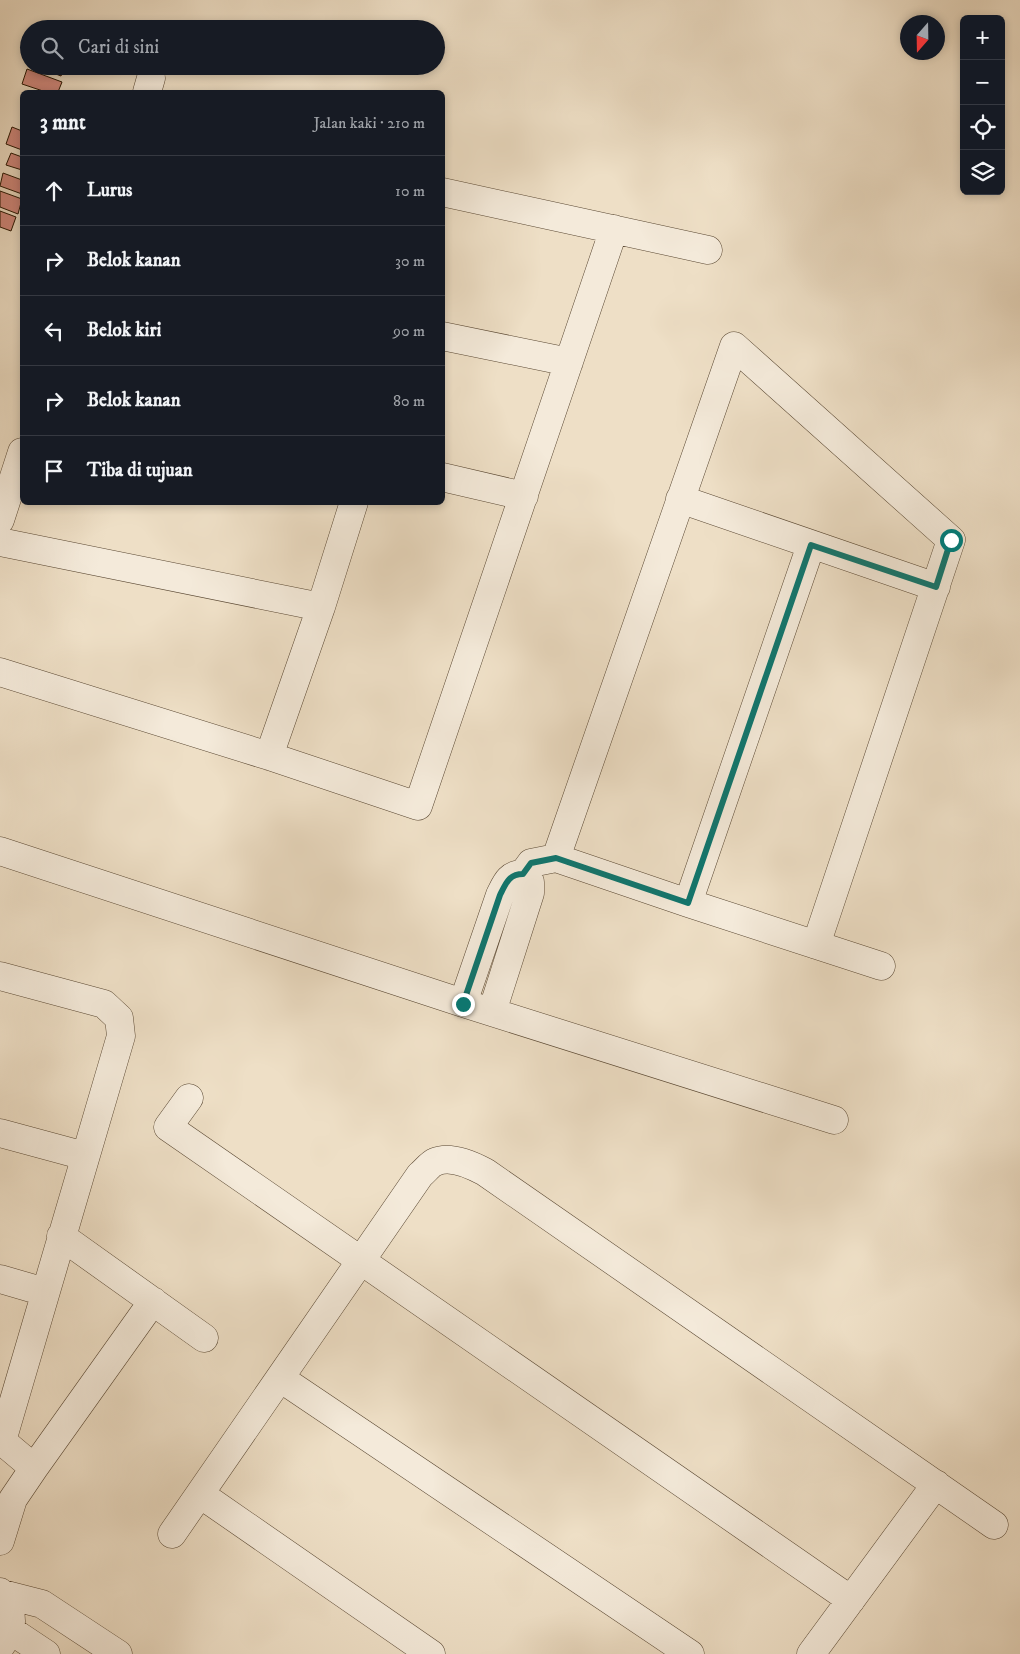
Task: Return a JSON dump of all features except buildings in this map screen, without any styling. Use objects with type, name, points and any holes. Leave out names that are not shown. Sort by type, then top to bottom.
[{"type":"street","points":[[445,193],[708,250]]},
{"type":"street","points":[[0,672],[268,756],[418,806],[614,229]]},
{"type":"street","points":[[445,337],[569,362]]},
{"type":"street","points":[[556,858],[734,346],[951,540],[816,945]]},
{"type":"street","points":[[0,520],[20,458]]},
{"type":"street","points":[[445,478],[524,496]]},
{"type":"street","points":[[680,499],[936,587]]},
{"type":"street","points":[[268,756],[321,607],[353,505]]},
{"type":"street","points":[[0,542],[321,607]]},
{"type":"street","points":[[688,903],[811,545]]},
{"type":"street","points":[[0,851],[463,1004],[834,1120]]},
{"type":"street","points":[[523,874],[531,863],[556,858],[881,966]]},
{"type":"street","points":[[463,1004],[500,895],[507,880],[516,874],[523,874],[530,882],[530,893],[492,1012]]},
{"type":"street","points":[[0,976],[104,1004],[119,1018],[121,1036],[1,1442],[34,1468]]},
{"type":"street","points":[[189,1098],[168,1127],[851,1600]]},
{"type":"street","points":[[0,1133],[85,1156]]},
{"type":"street","points":[[172,1534],[420,1175],[434,1162],[446,1160],[472,1165],[485,1172],[994,1525]]},
{"type":"street","points":[[61,1236],[204,1338]]},
{"type":"street","points":[[0,1279],[45,1292]]},
{"type":"street","points":[[0,1541],[13,1499],[153,1301]]},
{"type":"street","points":[[280,1378],[690,1654]]},
{"type":"street","points":[[811,1654],[936,1484]]},
{"type":"street","points":[[200,1494],[431,1654]]},
{"type":"street","points":[[1,1593],[11,1611],[5,1639],[46,1654]]},
{"type":"street","points":[[1,1593],[42,1604],[118,1654]]},
{"type":"route","points":[[463,1004],[500,895],[507,880],[516,874],[523,874],[531,863],[556,858],[688,903],[811,545],[936,587],[951,540]]}]
